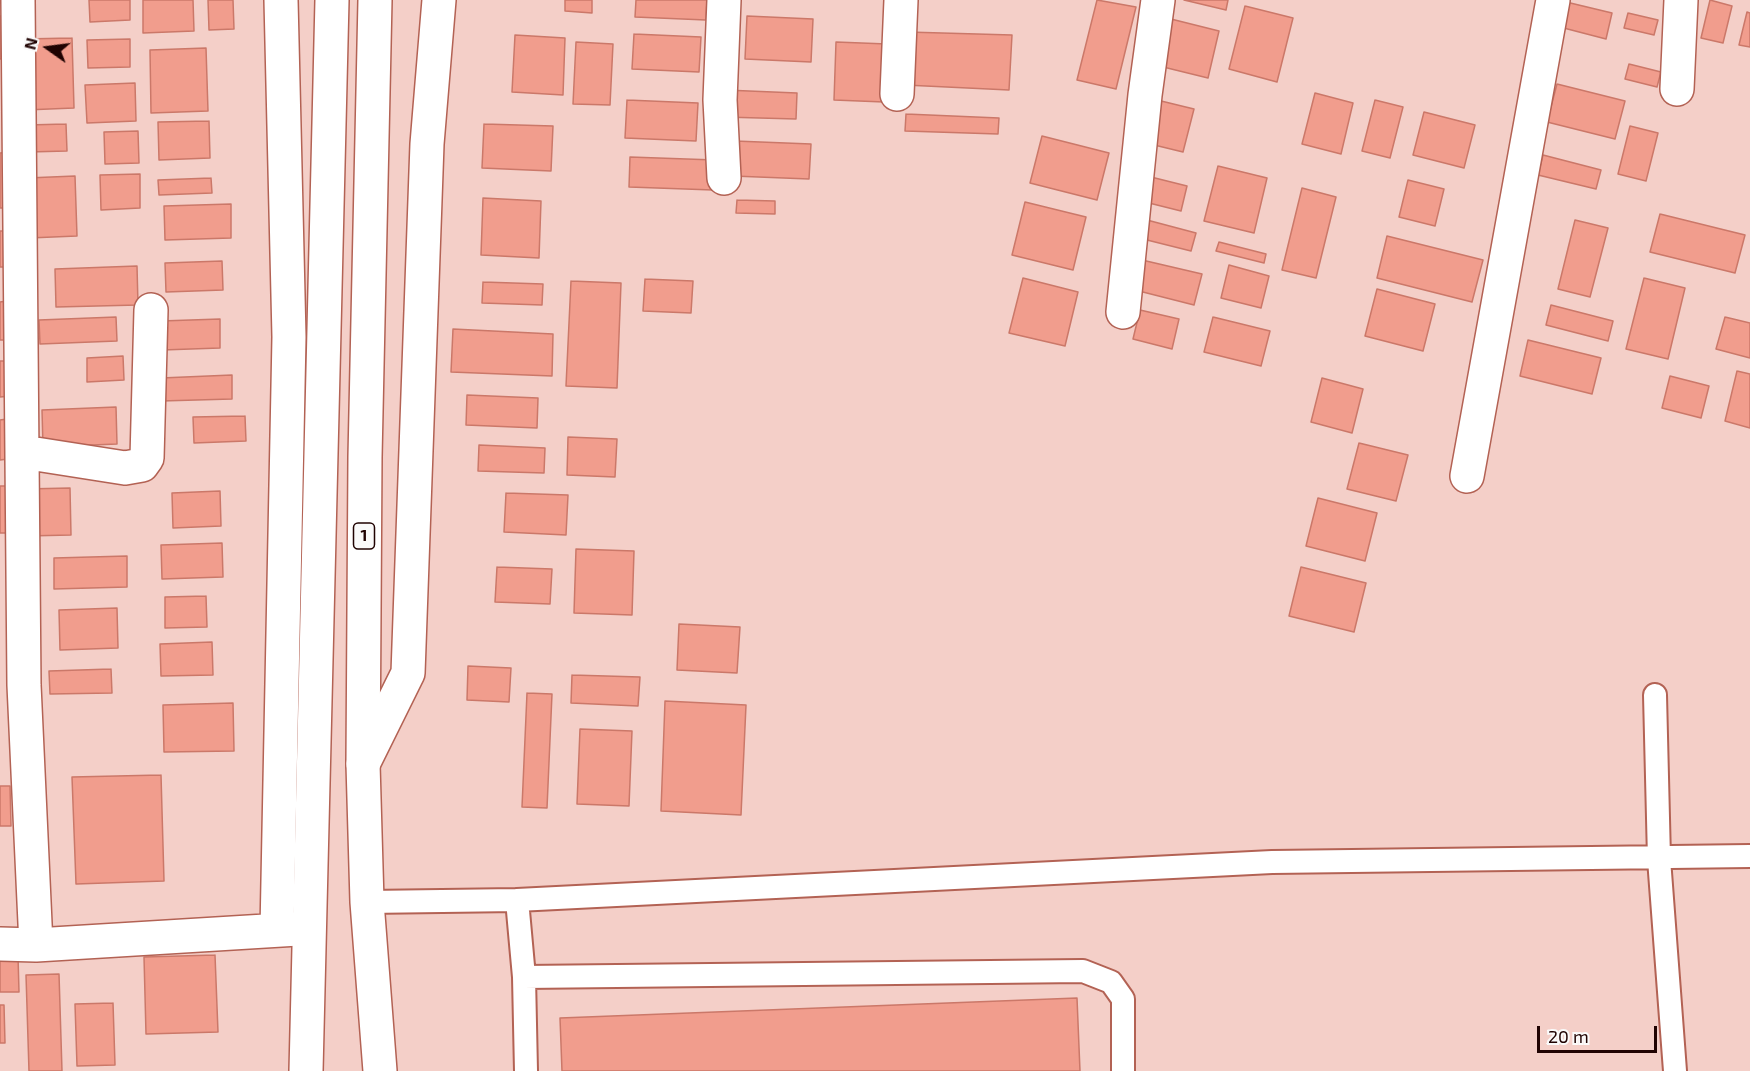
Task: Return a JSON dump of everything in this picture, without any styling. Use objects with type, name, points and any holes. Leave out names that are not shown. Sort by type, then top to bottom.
[{"type":"street","points":[[18,0],[24,685],[36,945]]},
{"type":"street","points":[[277,930],[289,337],[281,0]]},
{"type":"street","points":[[306,1071],[332,0]]},
{"type":"street","name":"1","points":[[375,0],[365,457],[363,764],[367,902],[380,1071]]},
{"type":"street","points":[[363,764],[408,673],[428,144],[439,0]]},
{"type":"street","points":[[724,0],[720,100],[724,178]]},
{"type":"street","points":[[897,94],[901,0]]},
{"type":"street","points":[[1123,312],[1145,94],[1158,0]]},
{"type":"street","points":[[1467,476],[1553,0]]},
{"type":"street","points":[[1677,89],[1681,0]]},
{"type":"street","points":[[23,452],[125,468],[142,465],[147,458],[150,310]]},
{"type":"street","points":[[0,944],[36,945],[309,928]]},
{"type":"lane","points":[[1655,695],[1659,858],[1675,1071]]},
{"type":"lane","points":[[367,902],[517,900],[1272,862],[1750,856]]},
{"type":"lane","points":[[517,900],[524,977],[526,1071]]},
{"type":"lane","points":[[524,977],[1083,970],[1111,982],[1123,999],[1123,1071]]},
{"type":"building","points":[[89,0],[130,0],[130,20],[90,22]]},
{"type":"building","points":[[143,0],[193,0],[194,31],[143,33]]},
{"type":"building","points":[[208,0],[233,0],[234,29],[209,30]]},
{"type":"building","points":[[565,0],[592,0],[592,13],[565,11]]},
{"type":"building","points":[[636,0],[707,0],[706,20],[635,17]]},
{"type":"building","points":[[1097,0],[1136,7],[1116,89],[1077,80]]},
{"type":"building","points":[[1184,0],[1228,0],[1226,10]]},
{"type":"building","points":[[1710,0],[1732,6],[1723,43],[1701,38]]},
{"type":"building","points":[[1562,1],[1612,13],[1606,39],[1556,26]]},
{"type":"building","points":[[1245,6],[1293,18],[1277,82],[1229,69]]},
{"type":"building","points":[[1747,12],[1750,13],[1750,47],[1739,45]]},
{"type":"building","points":[[1628,13],[1658,20],[1654,35],[1624,28]]},
{"type":"building","points":[[0,16],[10,16],[11,58],[0,59]]},
{"type":"building","points":[[747,16],[813,19],[811,62],[745,59]]},
{"type":"building","points":[[1163,17],[1219,31],[1208,78],[1151,64]]},
{"type":"building","points":[[907,32],[1012,35],[1009,90],[905,85]]},
{"type":"building","points":[[634,34],[701,37],[699,72],[632,69]]},
{"type":"building","points":[[515,35],[565,38],[563,95],[512,92]]},
{"type":"building","points":[[72,38],[74,108],[25,110],[23,39]]},
{"type":"building","points":[[130,39],[130,67],[88,68],[87,40]]},
{"type":"building","points":[[576,42],[613,44],[610,105],[573,104]]},
{"type":"building","points":[[836,42],[887,44],[884,102],[834,100]]},
{"type":"building","points":[[206,48],[208,111],[151,113],[150,50]]},
{"type":"building","points":[[1629,64],[1661,72],[1657,87],[1625,79]]},
{"type":"building","points":[[135,83],[136,121],[87,123],[85,85]]},
{"type":"building","points":[[1557,84],[1625,101],[1615,139],[1547,122]]},
{"type":"building","points":[[725,90],[797,93],[796,119],[723,117]]},
{"type":"building","points":[[1315,93],[1353,103],[1341,154],[1302,144]]},
{"type":"building","points":[[627,100],[698,103],[696,141],[625,138]]},
{"type":"building","points":[[1157,100],[1194,109],[1183,152],[1146,143]]},
{"type":"building","points":[[1375,100],[1403,107],[1390,158],[1362,151]]},
{"type":"building","points":[[1424,112],[1475,125],[1464,168],[1413,155]]},
{"type":"building","points":[[906,114],[999,118],[998,134],[905,131]]},
{"type":"building","points":[[209,121],[210,158],[159,160],[158,122]]},
{"type":"building","points":[[66,124],[67,151],[28,152],[27,125]]},
{"type":"building","points":[[484,124],[553,126],[551,171],[482,168]]},
{"type":"building","points":[[1630,126],[1658,133],[1646,181],[1618,174]]},
{"type":"building","points":[[138,131],[139,163],[105,164],[104,132]]},
{"type":"building","points":[[1042,136],[1109,153],[1097,200],[1030,183]]},
{"type":"building","points":[[735,141],[811,144],[809,179],[733,176]]},
{"type":"building","points":[[11,152],[12,208],[0,208],[0,153]]},
{"type":"building","points":[[1543,155],[1601,170],[1596,189],[1538,175]]},
{"type":"building","points":[[630,157],[715,160],[713,190],[629,187]]},
{"type":"building","points":[[1218,166],[1267,178],[1254,233],[1204,221]]},
{"type":"building","points":[[140,174],[140,208],[101,210],[100,175]]},
{"type":"building","points":[[75,176],[77,236],[29,238],[27,178]]},
{"type":"building","points":[[1151,177],[1187,186],[1181,211],[1145,202]]},
{"type":"building","points":[[211,178],[212,193],[159,195],[158,180]]},
{"type":"building","points":[[1408,180],[1444,189],[1435,226],[1399,217]]},
{"type":"building","points":[[1302,188],[1336,197],[1316,278],[1282,270]]},
{"type":"building","points":[[483,198],[541,201],[539,258],[481,255]]},
{"type":"building","points":[[737,200],[775,201],[775,214],[736,213]]},
{"type":"building","points":[[1025,202],[1086,217],[1073,270],[1012,255]]},
{"type":"building","points":[[231,204],[231,238],[165,240],[164,206]]},
{"type":"building","points":[[1660,214],[1745,235],[1735,273],[1650,252]]},
{"type":"building","points":[[1147,220],[1196,233],[1191,251],[1143,239]]},
{"type":"building","points":[[1575,220],[1608,228],[1590,297],[1558,289]]},
{"type":"building","points":[[0,231],[9,231],[11,267],[0,267]]},
{"type":"building","points":[[1387,236],[1483,260],[1472,302],[1377,278]]},
{"type":"building","points":[[1219,242],[1266,254],[1264,263],[1216,251]]},
{"type":"building","points":[[1142,260],[1202,274],[1194,305],[1135,290]]},
{"type":"building","points":[[222,261],[223,290],[166,292],[165,263]]},
{"type":"building","points":[[1229,265],[1269,276],[1261,308],[1221,298]]},
{"type":"building","points":[[137,266],[138,305],[56,307],[55,269]]},
{"type":"building","points":[[1023,278],[1078,292],[1065,346],[1009,333]]},
{"type":"building","points":[[1644,278],[1685,288],[1668,359],[1626,349]]},
{"type":"building","points":[[645,279],[693,281],[691,313],[643,311]]},
{"type":"building","points":[[571,281],[621,283],[617,388],[566,386]]},
{"type":"building","points":[[483,282],[543,284],[542,305],[482,303]]},
{"type":"building","points":[[1377,289],[1435,304],[1423,351],[1365,336]]},
{"type":"building","points":[[7,301],[7,340],[0,340],[0,302]]},
{"type":"building","points":[[1551,305],[1613,321],[1608,341],[1546,325]]},
{"type":"building","points":[[1140,310],[1179,319],[1172,349],[1133,339]]},
{"type":"building","points":[[116,317],[117,341],[40,344],[39,320]]},
{"type":"building","points":[[1213,317],[1270,331],[1261,366],[1204,352]]},
{"type":"building","points":[[1725,317],[1750,323],[1750,358],[1716,349]]},
{"type":"building","points":[[220,319],[220,348],[162,350],[161,321]]},
{"type":"building","points":[[453,329],[553,334],[552,376],[451,372]]},
{"type":"building","points":[[1528,340],[1601,358],[1592,394],[1520,376]]},
{"type":"building","points":[[123,356],[124,380],[87,382],[87,358]]},
{"type":"building","points":[[0,361],[10,361],[11,396],[0,397]]},
{"type":"building","points":[[1737,371],[1750,374],[1750,428],[1725,421]]},
{"type":"building","points":[[232,375],[232,399],[161,401],[161,378]]},
{"type":"building","points":[[1670,376],[1709,386],[1701,418],[1662,408]]},
{"type":"building","points":[[1322,378],[1363,389],[1352,433],[1311,422]]},
{"type":"building","points":[[467,395],[538,398],[537,428],[466,425]]},
{"type":"building","points":[[116,407],[117,444],[43,447],[42,410]]},
{"type":"building","points":[[245,416],[246,441],[194,443],[193,417]]},
{"type":"building","points":[[7,419],[8,459],[0,460],[0,420]]},
{"type":"building","points":[[568,437],[617,439],[615,477],[567,475]]},
{"type":"building","points":[[1359,443],[1408,455],[1396,501],[1347,489]]},
{"type":"building","points":[[479,445],[545,448],[544,473],[478,471]]},
{"type":"building","points":[[0,486],[9,486],[10,533],[0,533]]},
{"type":"building","points":[[70,488],[71,535],[26,536],[25,489]]},
{"type":"building","points":[[220,491],[221,526],[173,528],[172,493]]},
{"type":"building","points":[[506,493],[568,495],[566,535],[504,532]]},
{"type":"building","points":[[1318,498],[1377,513],[1365,561],[1306,546]]},
{"type":"building","points":[[222,543],[223,577],[162,579],[161,545]]},
{"type":"building","points":[[576,549],[634,551],[632,615],[574,613]]},
{"type":"building","points":[[127,556],[127,587],[54,589],[54,558]]},
{"type":"building","points":[[497,567],[552,569],[550,604],[495,602]]},
{"type":"building","points":[[1301,567],[1366,583],[1354,632],[1289,616]]},
{"type":"building","points":[[206,596],[207,627],[165,628],[165,597]]},
{"type":"building","points":[[117,608],[118,648],[60,650],[59,610]]},
{"type":"building","points":[[679,624],[740,627],[737,673],[677,670]]},
{"type":"building","points":[[212,642],[213,675],[161,676],[160,644]]},
{"type":"building","points":[[468,666],[511,668],[509,702],[467,700]]},
{"type":"building","points":[[111,669],[112,693],[50,694],[49,671]]},
{"type":"building","points":[[572,675],[640,677],[638,706],[571,703]]},
{"type":"building","points":[[527,693],[552,694],[547,808],[522,807]]},
{"type":"building","points":[[665,701],[746,705],[741,815],[661,811]]},
{"type":"building","points":[[233,703],[234,751],[164,752],[163,705]]},
{"type":"building","points":[[580,729],[632,731],[629,806],[577,804]]},
{"type":"building","points":[[161,775],[164,881],[76,884],[72,777]]},
{"type":"building","points":[[0,786],[10,786],[11,826],[0,826]]},
{"type":"building","points":[[215,955],[218,1032],[146,1034],[144,957]]},
{"type":"building","points":[[0,956],[18,956],[19,992],[0,992]]},
{"type":"building","points":[[59,974],[62,1071],[29,1071],[26,975]]},
{"type":"building","points":[[1077,998],[1080,1071],[562,1071],[560,1018]]},
{"type":"building","points":[[113,1003],[115,1065],[77,1066],[75,1004]]},
{"type":"building","points":[[0,1005],[4,1005],[5,1043],[0,1043]]}]
